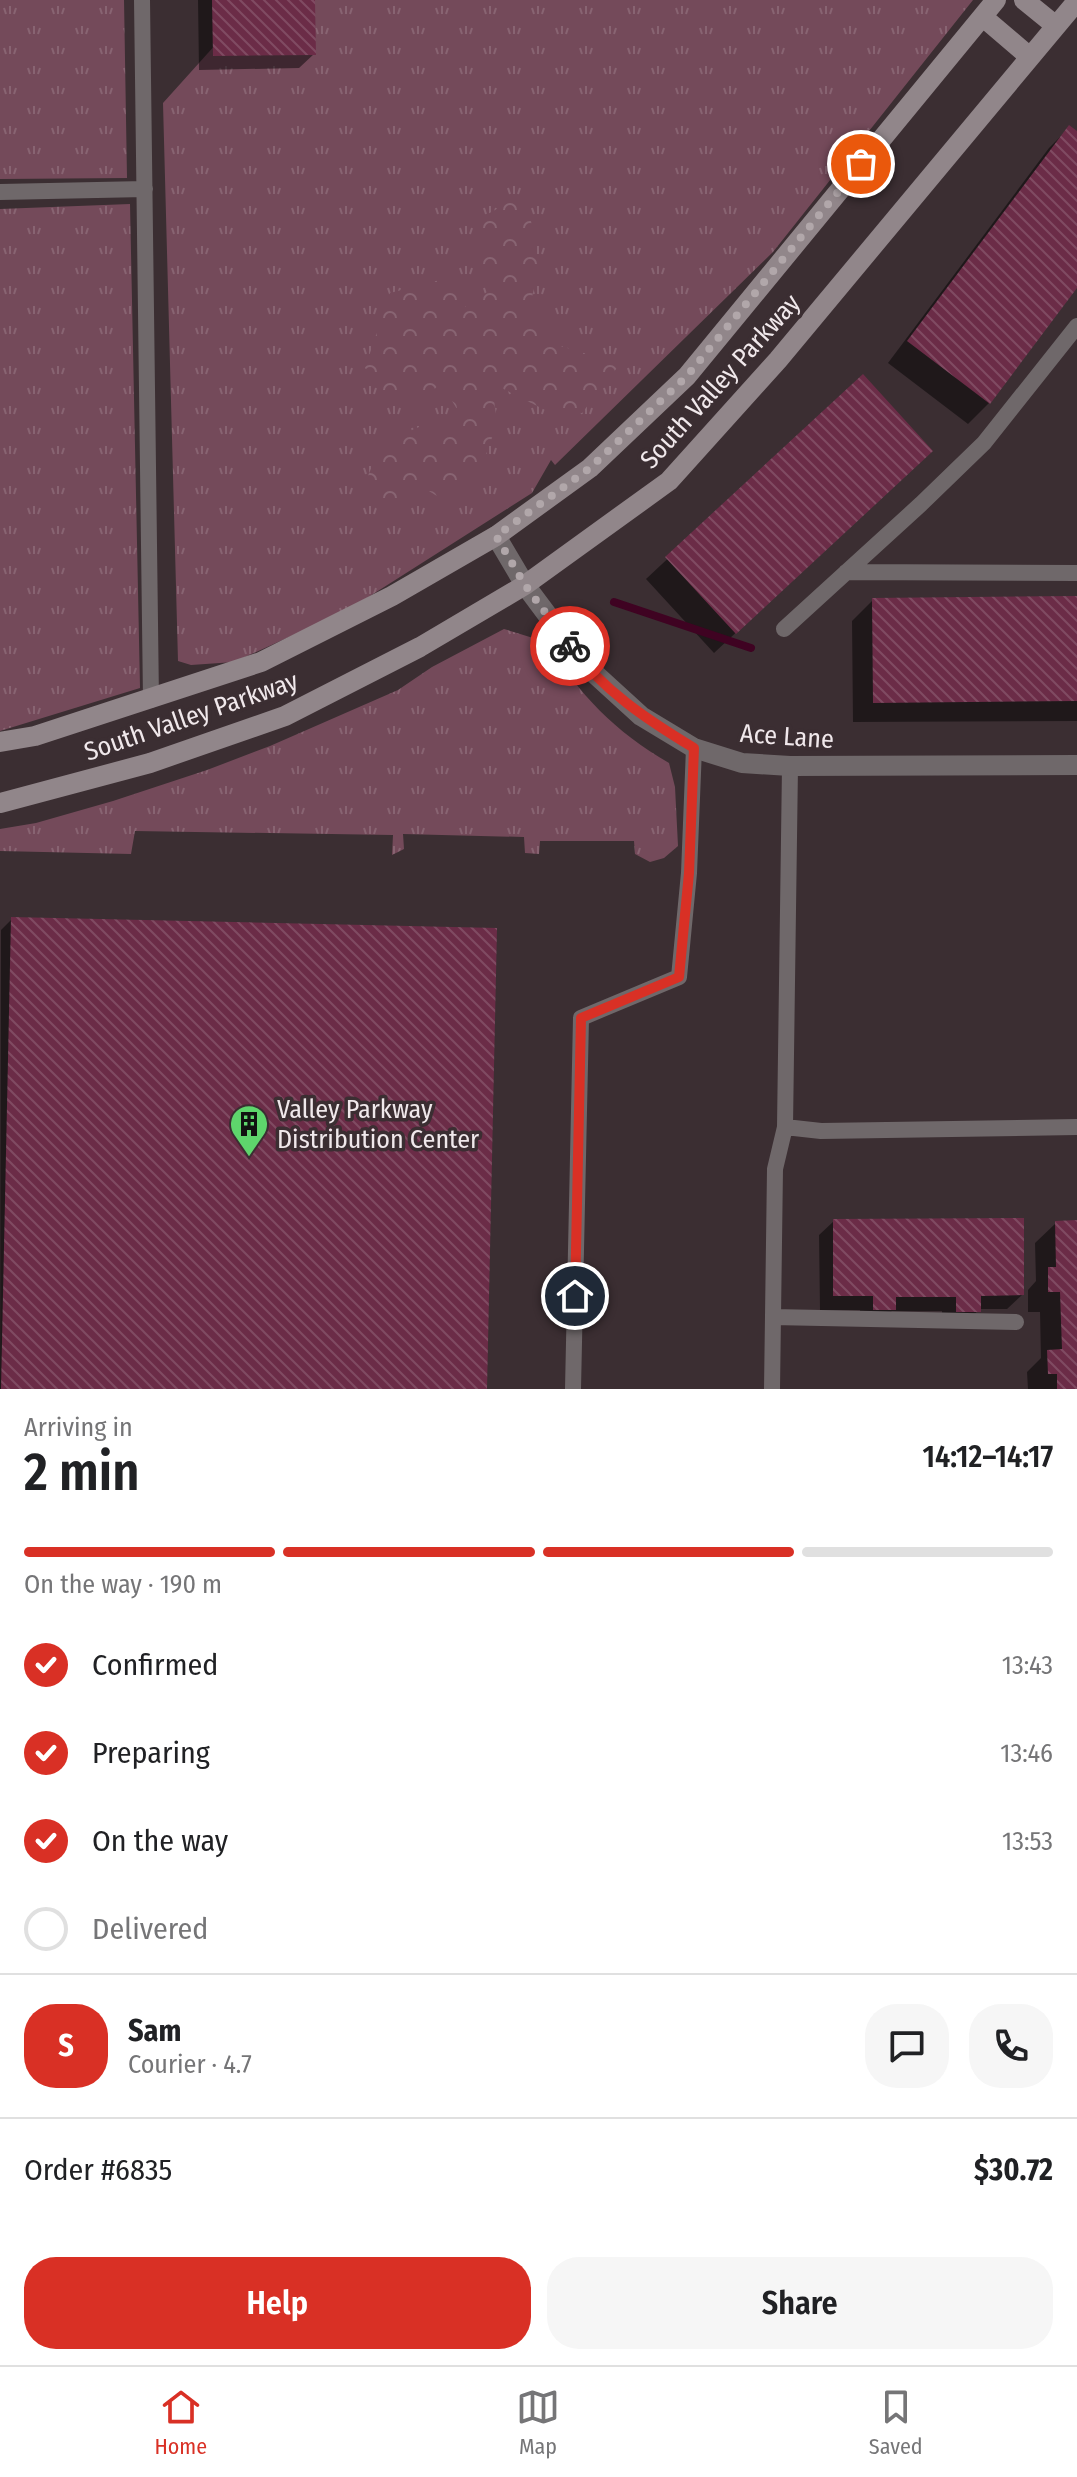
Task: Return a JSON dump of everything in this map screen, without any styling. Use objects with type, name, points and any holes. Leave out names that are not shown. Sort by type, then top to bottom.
[{"type":"main road","name":"South Valley Parkway","points":[[0,742],[35,736],[261,662],[392,596],[496,536],[590,468],[687,376],[996,0]]},
{"type":"main road","points":[[1024,0],[1056,26]]},
{"type":"main road","name":"South Valley Parkway","points":[[0,803],[150,763],[285,716],[420,647],[525,585],[669,481],[778,360],[1077,1]]},
{"type":"main road","points":[[983,17],[1030,57]]},
{"type":"street","name":"Ace Lane","points":[[496,536],[525,585],[584,664],[641,716],[694,748],[742,763],[790,766],[1077,765]]},
{"type":"lane","points":[[142,0],[151,700]]},
{"type":"lane","points":[[0,192],[145,189]]},
{"type":"lane","points":[[784,629],[984,443],[1074,334]]},
{"type":"lane","points":[[846,572],[1077,573]]},
{"type":"lane","points":[[573,1389],[581,1018],[679,977],[689,873],[694,748]]},
{"type":"lane","points":[[772,1389],[775,1169],[785,1127],[790,766]]},
{"type":"lane","points":[[785,1127],[821,1131],[1077,1127]]},
{"type":"lane","points":[[773,1317],[1016,1322]]},
{"type":"green space","points":[[0,0],[124,0],[127,178],[0,179]]},
{"type":"green space","points":[[223,0],[973,0],[773,252],[555,465],[551,460],[532,493],[348,610],[234,662],[191,665],[178,661],[163,103],[226,33]]},
{"type":"green space","points":[[526,193],[539,266],[532,297],[554,344],[620,364],[582,413],[549,412],[492,383],[497,424],[482,465],[445,501],[416,483],[384,522],[364,485],[382,443],[419,427],[441,427],[457,409],[441,383],[427,396],[391,400],[365,368],[390,293],[459,275],[463,308],[487,292],[475,221]]},
{"type":"green space","points":[[130,204],[140,688],[0,731],[0,209]]},
{"type":"green space","points":[[504,629],[546,642],[585,695],[615,725],[669,763],[675,787],[678,846],[664,858],[650,862],[635,854],[634,841],[540,841],[539,854],[525,853],[524,837],[403,834],[404,849],[392,855],[393,835],[135,831],[131,854],[0,851],[0,829],[36,823],[113,801],[270,746],[398,690],[432,667]]},
{"type":"building","points":[[212,0],[315,0],[316,55],[213,56]]},
{"type":"building","points":[[1069,125],[1077,131],[1077,288],[990,404],[907,341]]},
{"type":"building","points":[[863,374],[933,451],[736,634],[665,557]]},
{"type":"building","points":[[1077,596],[1077,701],[873,703],[872,598]]},
{"type":"building","name":"Valley Parkway Distribution Center","points":[[11,917],[497,928],[487,1389],[1,1389]]},
{"type":"building","points":[[1024,1218],[1024,1295],[981,1296],[981,1312],[956,1312],[956,1297],[896,1297],[896,1310],[873,1310],[873,1296],[833,1296],[833,1219]]},
{"type":"building","points":[[1077,1220],[1077,1389],[1057,1389],[1057,1374],[1048,1374],[1047,1350],[1062,1349],[1060,1292],[1048,1292],[1048,1267],[1056,1267],[1055,1221]]},
{"type":"waterway","points":[[614,602],[751,648]]},
{"type":"way so far","points":[[570,646],[525,585],[496,536],[590,468],[687,376],[861,164]]},
{"type":"place","name":"Valley Parkway Distribution Center","points":[[249,1158]]},
{"type":"route","points":[[570,646],[584,664],[641,716],[694,748],[689,873],[679,977],[581,1018],[575,1296]]}]
